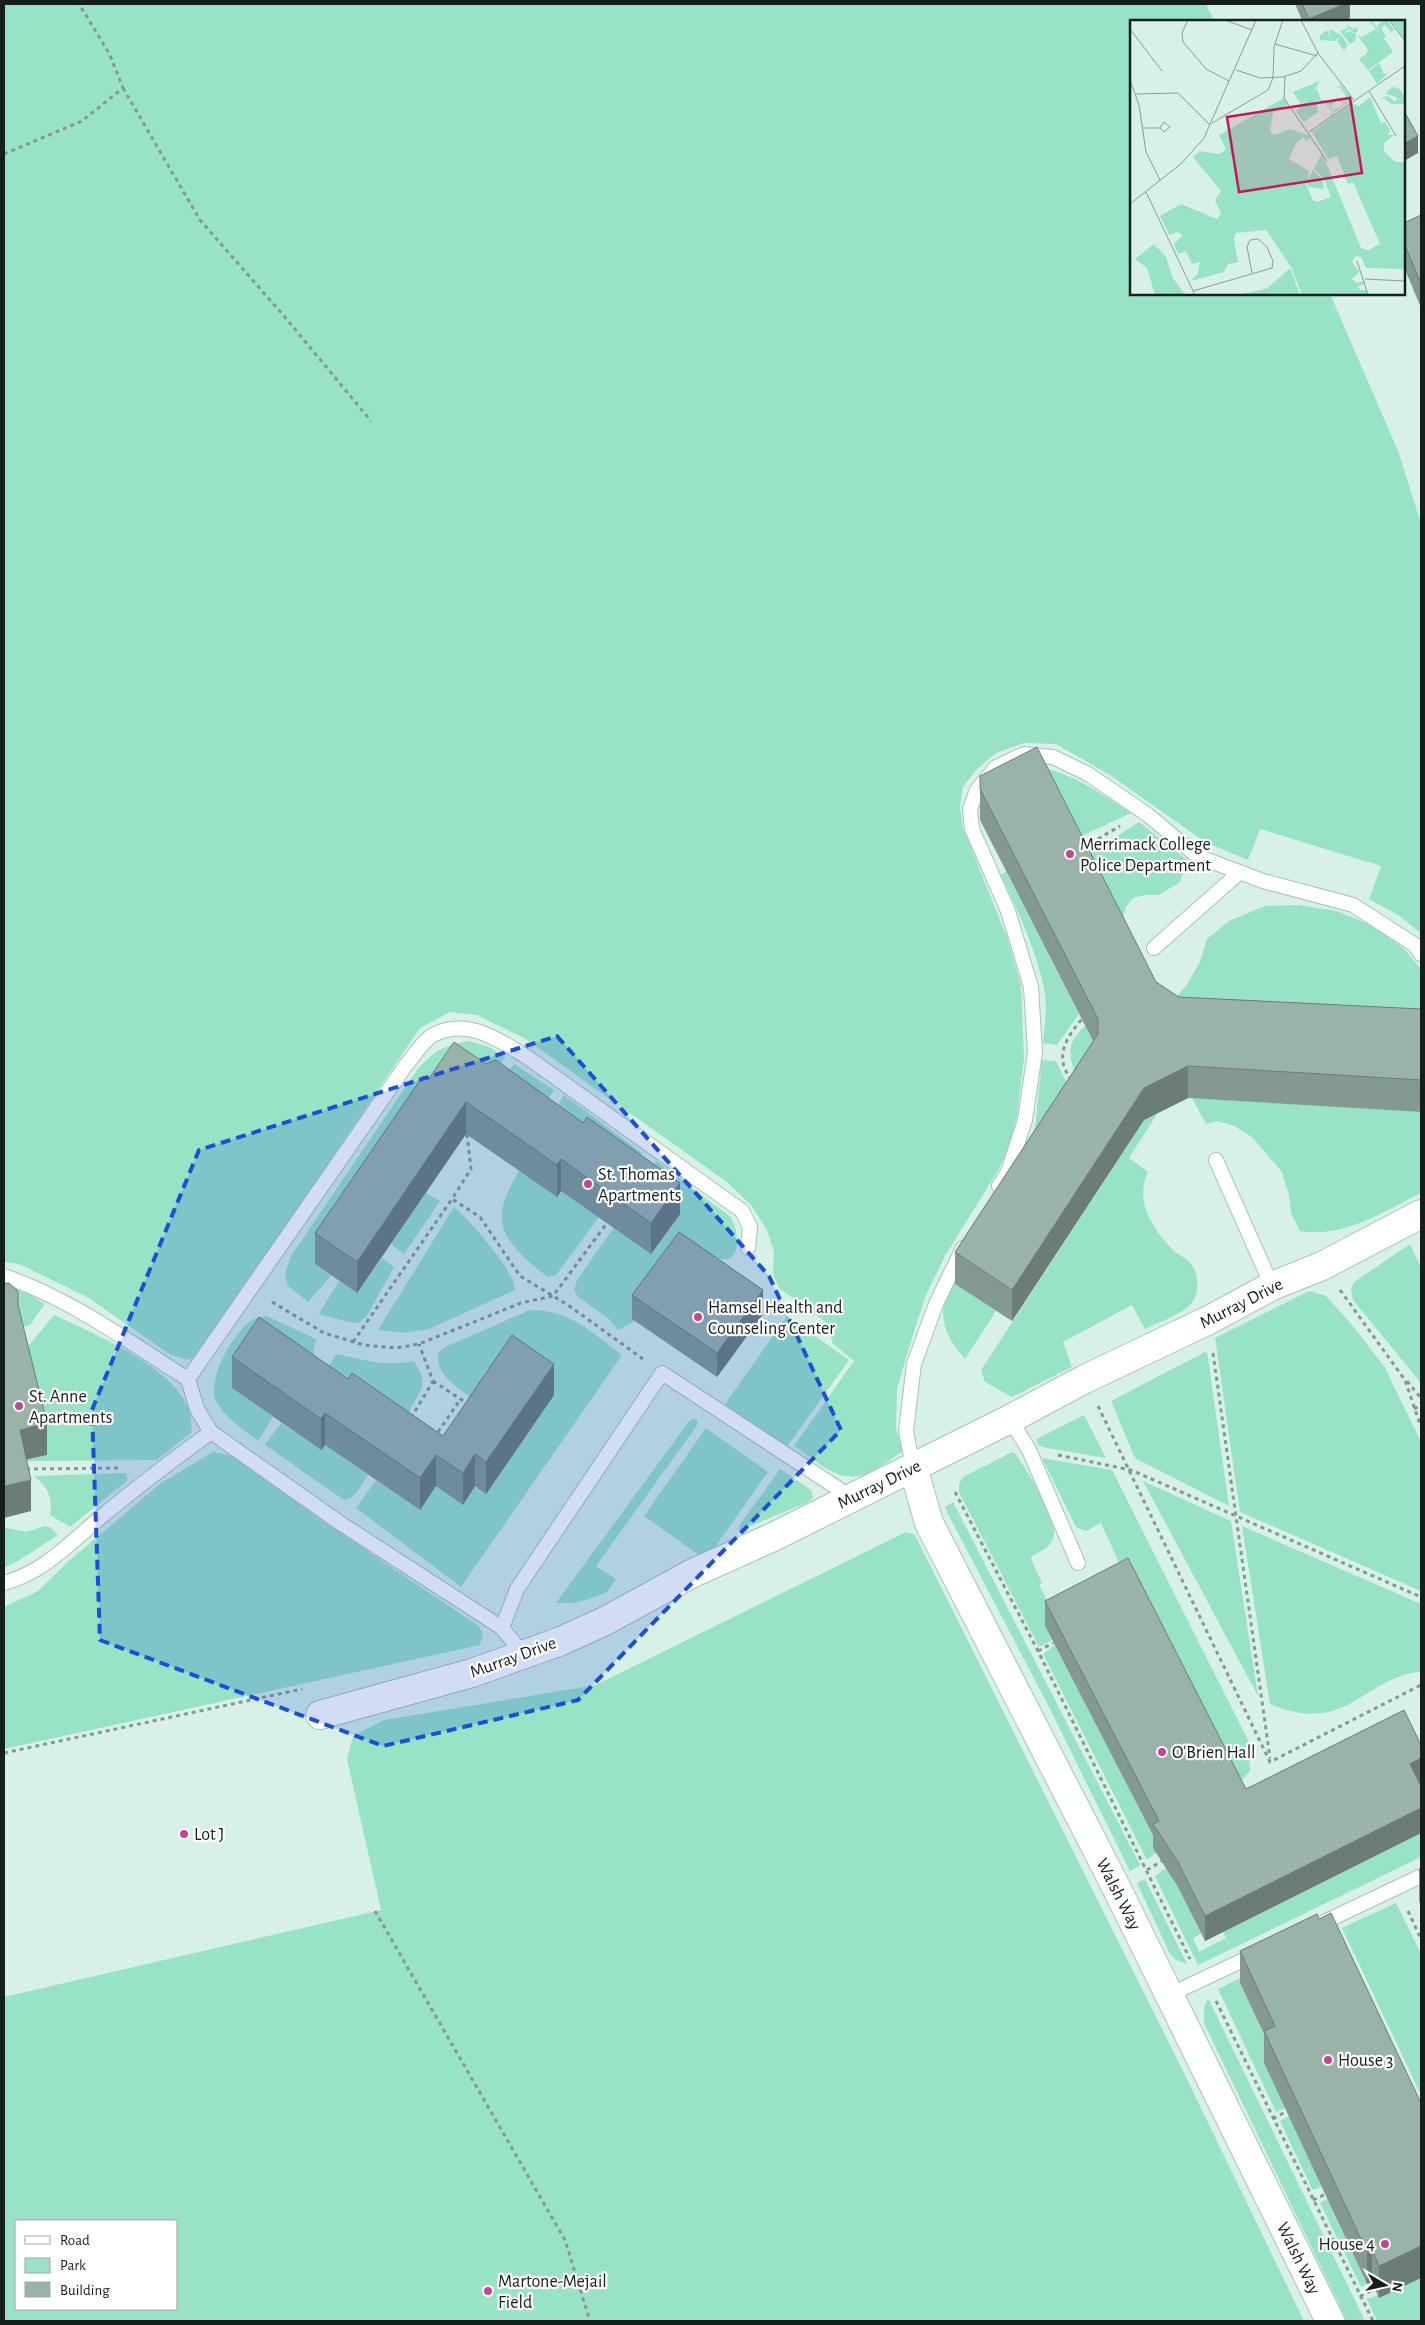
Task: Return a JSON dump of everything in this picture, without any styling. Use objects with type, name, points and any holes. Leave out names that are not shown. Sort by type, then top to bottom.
[{"type":"street","name":"Murray Drive","points":[[320,1714],[472,1672],[561,1640],[605,1621],[693,1573],[773,1537],[1010,1419],[1085,1379],[1209,1320],[1272,1286],[1322,1266],[1421,1214]]},
{"type":"street","name":"Walsh Way","points":[[924,1461],[929,1523],[1169,1995],[1330,2321]]},
{"type":"lane","points":[[994,1195],[1008,1172],[1025,1120],[1035,1052],[1031,988],[1008,911],[972,829],[970,809],[977,790],[996,767],[1024,754],[1053,758],[1088,774],[1144,812],[1197,856],[1263,882],[1353,905],[1415,945],[1421,954]]},
{"type":"lane","points":[[1154,948],[1240,872]]},
{"type":"lane","points":[[188,1380],[406,1065],[433,1034],[459,1026],[490,1035],[527,1057],[742,1211],[750,1227],[748,1248]]},
{"type":"lane","points":[[1216,1160],[1272,1286]]},
{"type":"lane","points":[[924,1461],[906,1431],[914,1364],[936,1304],[969,1234]]},
{"type":"lane","points":[[4,1276],[29,1285],[88,1316],[188,1380],[197,1409],[211,1432],[340,1523],[502,1628],[523,1654]]},
{"type":"lane","points":[[502,1628],[517,1589],[662,1373],[851,1497]]},
{"type":"lane","points":[[1010,1419],[1029,1450],[1078,1563]]},
{"type":"lane","points":[[4,1583],[17,1580],[49,1563],[163,1467],[211,1432]]},
{"type":"lane","points":[[1304,1931],[1421,1876]]},
{"type":"lane","points":[[1169,1995],[1270,1947]]},
{"type":"path","points":[[79,4],[109,53],[123,88],[200,220],[371,420]]},
{"type":"path","points":[[4,154],[82,121],[123,88]]},
{"type":"path","points":[[1082,848],[1144,812]]},
{"type":"path","points":[[1075,1084],[1064,1066],[1062,1053],[1065,1041],[1082,1019]]},
{"type":"path","points":[[353,1342],[471,1169],[466,1134]]},
{"type":"path","points":[[452,1199],[480,1217],[520,1276],[554,1296],[662,1373]]},
{"type":"path","points":[[250,1288],[324,1333],[353,1342],[396,1348],[419,1344],[521,1303],[554,1296],[607,1223]]},
{"type":"path","points":[[1322,1266],[1405,1380],[1421,1398]]},
{"type":"path","points":[[1209,1320],[1270,1762]]},
{"type":"path","points":[[419,1344],[433,1381],[460,1400],[475,1407]]},
{"type":"path","points":[[1085,1379],[1131,1470],[1270,1762]]},
{"type":"path","points":[[1405,1380],[1421,1427]]},
{"type":"path","points":[[418,1422],[411,1418],[433,1381]]},
{"type":"path","points":[[440,1441],[438,1432],[460,1400]]},
{"type":"path","points":[[1414,1409],[1421,1405]]},
{"type":"path","points":[[432,1429],[438,1432]]},
{"type":"path","points":[[1029,1450],[1131,1470],[1421,1597]]},
{"type":"path","points":[[924,1461],[1038,1651],[1201,1980],[1218,2003],[1373,2321]]},
{"type":"path","points":[[22,1470],[163,1467]]},
{"type":"path","points":[[1038,1651],[1054,1643]]},
{"type":"path","points":[[1270,1762],[1421,1685]]},
{"type":"path","points":[[4,1753],[311,1686]]},
{"type":"path","points":[[1396,1888],[1421,1938]]},
{"type":"path","points":[[375,1911],[565,2240],[590,2321]]},
{"type":"path","points":[[1273,2119],[1287,2111]]},
{"type":"path","points":[[1313,2200],[1330,2192]]},
{"type":"path","points":[[1360,2296],[1375,2289]]},
{"type":"highlighted area","points":[[557,1036],[769,1276],[841,1430],[578,1700],[383,1746],[100,1640],[92,1410],[199,1150]]},
{"type":"green space","points":[[4,4],[1206,4],[1214,20],[1130,20],[1130,295],[1330,295],[1398,451],[1421,523],[1421,933],[1398,915],[1369,899],[1381,866],[1260,829],[1248,860],[1205,842],[1110,775],[1056,744],[1024,743],[996,753],[977,769],[963,787],[960,807],[963,828],[1008,940],[1021,985],[1024,1058],[1017,1116],[1008,1149],[999,1169],[945,1256],[926,1295],[897,1389],[896,1429],[903,1451],[878,1468],[863,1475],[853,1477],[835,1473],[794,1446],[854,1361],[833,1344],[827,1323],[779,1288],[773,1274],[774,1252],[767,1230],[751,1205],[727,1182],[524,1038],[477,1015],[450,1012],[420,1028],[197,1357],[187,1360],[171,1355],[87,1297],[19,1264],[4,1262]]},
{"type":"green space","points":[[1035,766],[1073,778],[1131,813],[1069,842]]},
{"type":"green space","points":[[1139,822],[1187,860],[1180,882],[1159,895],[1145,895],[1133,898],[1126,907],[1121,923],[1079,861]]},
{"type":"green space","points":[[1006,872],[1079,1014],[1057,1045],[1043,1043],[1046,1005],[1041,974],[1015,904],[1001,875]]},
{"type":"green space","points":[[1299,905],[1337,911],[1378,928],[1405,950],[1421,969],[1421,1017],[1172,1002],[1186,986],[1200,962],[1207,939],[1229,921],[1265,906]]},
{"type":"green space","points":[[1085,1026],[1095,1045],[1076,1075],[1071,1061],[1071,1048],[1075,1037]]},
{"type":"green space","points":[[468,1041],[489,1047],[505,1057],[481,1092],[315,1264],[331,1276],[308,1302],[287,1285],[285,1273],[291,1256],[417,1070],[439,1050]]},
{"type":"green space","points":[[1042,1060],[1056,1061],[1071,1091],[1023,1167],[1035,1128]]},
{"type":"green space","points":[[514,1064],[554,1090],[535,1120],[493,1093]]},
{"type":"green space","points":[[564,1095],[642,1153],[625,1176],[545,1127]]},
{"type":"green space","points":[[1192,1098],[1421,1112],[1421,1193],[1363,1222],[1348,1227],[1332,1231],[1300,1231],[1291,1213],[1289,1195],[1282,1172],[1252,1137],[1234,1126],[1217,1121],[1206,1124]]},
{"type":"green space","points":[[1152,1108],[1156,1116],[1129,1158],[1148,1172],[1144,1183],[1144,1204],[1153,1224],[1175,1252],[1185,1258],[1194,1269],[1198,1285],[1193,1302],[1179,1313],[1145,1329],[1132,1305],[1063,1342],[1072,1367],[1012,1397],[985,1382],[981,1370]]},
{"type":"green space","points":[[656,1161],[731,1217],[736,1231],[737,1246],[735,1253],[731,1257],[724,1259],[715,1258],[633,1319],[635,1321],[618,1330],[608,1318],[578,1297],[574,1290],[577,1280],[614,1227],[651,1254],[679,1215],[640,1186]]},
{"type":"green space","points":[[519,1170],[557,1196],[561,1191],[599,1217],[556,1275],[548,1277],[527,1260],[513,1245],[504,1229],[502,1221],[503,1208]]},
{"type":"green space","points":[[426,1193],[440,1201],[404,1254],[391,1244]]},
{"type":"green space","points":[[454,1207],[480,1234],[500,1259],[508,1271],[515,1290],[429,1329],[402,1333],[378,1330]]},
{"type":"green space","points":[[1410,1244],[1421,1268],[1421,1383],[1353,1300],[1351,1289],[1354,1282]]},
{"type":"green space","points":[[382,1258],[394,1267],[367,1316],[359,1323],[319,1314],[339,1281],[357,1293]]},
{"type":"green space","points":[[957,1275],[996,1311],[965,1359],[950,1338],[943,1319],[945,1298]]},
{"type":"green space","points":[[4,1286],[29,1294],[45,1304],[30,1325],[20,1328]]},
{"type":"green space","points":[[1309,1291],[1326,1296],[1353,1326],[1385,1368],[1421,1442],[1421,1591],[1240,1512],[1215,1338]]},
{"type":"green space","points":[[530,1310],[544,1311],[568,1318],[590,1331],[622,1355],[461,1587],[356,1508],[376,1480],[420,1510],[436,1486],[463,1505],[475,1486],[485,1406],[447,1378],[438,1362],[438,1353],[445,1347]]},
{"type":"green space","points":[[54,1315],[132,1354],[169,1381],[182,1396],[190,1413],[192,1432],[157,1460],[19,1461],[22,1354]]},
{"type":"green space","points":[[267,1316],[316,1339],[311,1364],[232,1388],[273,1417],[258,1441],[224,1412],[216,1401],[214,1392],[218,1369],[237,1334],[254,1319]]},
{"type":"green space","points":[[787,1316],[849,1360],[786,1448],[725,1404]]},
{"type":"green space","points":[[1207,1351],[1229,1506],[1135,1458],[1111,1401]]},
{"type":"green space","points":[[337,1354],[375,1362],[403,1363],[413,1361],[422,1377],[422,1388],[396,1435],[314,1387]]},
{"type":"green space","points":[[1084,1415],[1106,1458],[1042,1447],[1037,1444],[1037,1439]]},
{"type":"green space","points":[[690,1420],[697,1420],[698,1424],[596,1566],[616,1579],[606,1593],[574,1603],[556,1603]]},
{"type":"green space","points":[[281,1423],[321,1450],[325,1445],[368,1475],[352,1497],[344,1500],[265,1445]]},
{"type":"green space","points":[[706,1428],[768,1472],[706,1560],[644,1516]]},
{"type":"green space","points":[[213,1452],[235,1456],[324,1522],[479,1626],[483,1635],[480,1645],[4,1749],[4,1607],[38,1591],[70,1560],[161,1483]]},
{"type":"green space","points":[[1012,1452],[1016,1454],[1041,1496],[1052,1520],[1054,1531],[1053,1539],[1049,1545],[1032,1556],[1031,1559],[1042,1583],[1039,1585],[1057,1619],[1045,1626],[1052,1640],[1039,1647],[959,1492],[959,1484],[963,1477]]},
{"type":"green space","points":[[1042,1458],[1112,1470],[1249,1742],[1250,1771],[1234,1789],[1128,1583],[1101,1523],[1086,1531],[1076,1527]]},
{"type":"green space","points":[[780,1469],[811,1490],[813,1498],[808,1502],[739,1531],[739,1526]]},
{"type":"green space","points":[[126,1473],[128,1480],[70,1527],[50,1515],[51,1503],[46,1488],[34,1476]]},
{"type":"green space","points":[[1143,1481],[1231,1521],[1258,1696]]},
{"type":"green space","points":[[953,1502],[1140,1865],[1130,1871],[1049,1707],[947,1512],[945,1507]]},
{"type":"green space","points":[[45,1526],[50,1527],[58,1535],[4,1568],[4,1527],[26,1532]]},
{"type":"green space","points":[[1242,1526],[1421,1604],[1421,1671],[1400,1676],[1382,1684],[1352,1703],[1336,1710],[1318,1714],[1296,1712],[1270,1704]]},
{"type":"green space","points":[[906,1532],[915,1535],[1184,2073],[1304,2321],[4,2321],[4,1997],[381,1910],[347,1759],[353,1736],[384,1720],[596,1685]]},
{"type":"green space","points":[[1055,1645],[1159,1846],[1154,1848],[1156,1853],[1147,1860],[1043,1654]]},
{"type":"green space","points":[[1421,1833],[1421,1857],[1198,1965],[1155,1876],[1166,1868],[1170,1870],[1201,1934],[1193,1938],[1199,1952],[1226,1938],[1223,1932]]},
{"type":"green space","points":[[1145,1879],[1187,1964],[1176,1960],[1170,1954],[1137,1883]]},
{"type":"green space","points":[[1396,1903],[1421,1954],[1421,2095],[1342,1928]]},
{"type":"green space","points":[[1332,1933],[1240,1983],[1275,2058],[1285,2108],[1276,2112],[1218,1989]]},
{"type":"green space","points":[[1208,1998],[1365,2321],[1347,2321],[1204,2023],[1204,2008]]},
{"type":"green space","points":[[1289,2116],[1393,2153],[1316,2189],[1312,2189],[1280,2121]]},
{"type":"green space","points":[[1341,2192],[1347,2203],[1332,2210],[1367,2284],[1361,2287],[1320,2203]]},
{"type":"green space","points":[[1421,2278],[1421,2321],[1377,2321],[1367,2299]]},
{"type":"building","points":[[1302,4],[1344,4],[1309,19]]},
{"type":"building","points":[[1405,113],[1418,136],[1405,143]]},
{"type":"building","points":[[1421,215],[1421,284],[1405,245],[1405,223]]},
{"type":"building","points":[[1037,747],[1156,982],[1179,997],[1421,1009],[1421,1080],[1188,1066],[1144,1088],[1012,1290],[955,1252],[1098,1034],[1098,1019],[980,789],[980,776]]},
{"type":"building","points":[[454,1042],[486,1064],[496,1060],[583,1123],[587,1117],[680,1183],[651,1223],[561,1159],[557,1165],[466,1102],[357,1262],[315,1233],[423,1076],[428,1080]]},
{"type":"building","name":"Hamsel Health and Counseling Center","points":[[679,1232],[763,1290],[717,1353],[632,1295]]},
{"type":"building","points":[[4,1283],[9,1283],[18,1291],[18,1305],[47,1423],[20,1430],[31,1480],[4,1486]]},
{"type":"building","points":[[259,1317],[348,1379],[352,1373],[443,1436],[512,1335],[554,1364],[486,1462],[475,1454],[463,1473],[436,1455],[420,1478],[325,1413],[321,1419],[232,1357]]},
{"type":"building","name":"O'Brien Hall","points":[[1128,1558],[1246,1789],[1404,1710],[1421,1745],[1421,1758],[1410,1764],[1421,1786],[1421,1808],[1205,1916],[1178,1862],[1153,1824],[1159,1821],[1045,1601]]},
{"type":"building","points":[[1331,1913],[1421,2103],[1421,2246],[1379,2266],[1372,2250],[1367,2252],[1264,2031],[1275,2026],[1240,1951],[1317,1914],[1319,1919]]},
{"type":"place","name":"Merrimack College Police Department","points":[[1070,854]]},
{"type":"place","name":"St. Thomas Apartments","points":[[588,1184]]},
{"type":"place","name":"Hamsel Health and Counseling Center","points":[[698,1317]]},
{"type":"place","name":"St. Anne Apartments","points":[[19,1406]]},
{"type":"place","name":"O'Brien Hall","points":[[1162,1752]]},
{"type":"place","name":"Lot J","points":[[184,1834]]},
{"type":"place","name":"House 3","points":[[1328,2060]]},
{"type":"place","name":"House 4","points":[[1385,2244]]},
{"type":"place","name":"Martone-Mejail Field","points":[[488,2291]]}]
